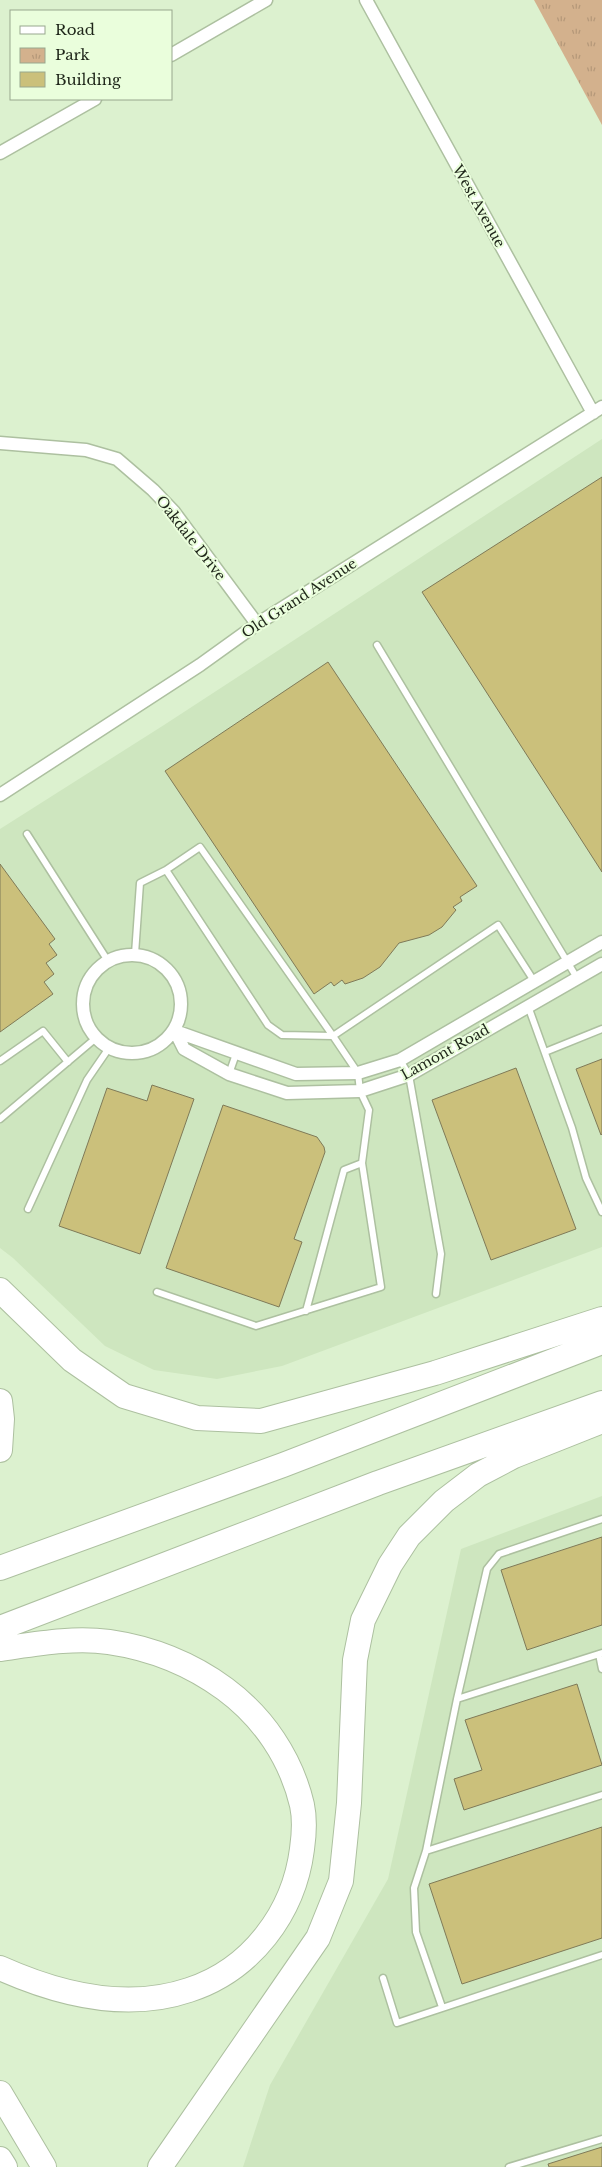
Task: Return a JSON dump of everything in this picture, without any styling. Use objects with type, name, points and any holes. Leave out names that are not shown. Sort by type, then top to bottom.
[{"type":"highway","points":[[0,1290],[72,1360],[124,1396],[197,1418],[261,1420],[435,1373],[602,1319]]},
{"type":"highway","points":[[0,1568],[282,1465],[602,1342]]},
{"type":"highway","points":[[0,1401],[2,1419],[0,1450]]},
{"type":"highway","points":[[0,1628],[378,1483],[602,1403]]},
{"type":"highway","points":[[160,2167],[318,1938],[341,1881],[349,1803],[355,1660],[363,1620],[390,1565],[409,1536],[444,1501],[478,1475],[514,1456],[602,1421]]},
{"type":"highway","points":[[0,1649],[45,1642],[78,1640],[108,1642],[166,1657],[196,1670],[233,1695],[268,1732],[284,1756],[293,1776],[302,1806],[304,1824],[300,1868],[283,1912],[270,1932],[253,1950],[232,1969],[208,1983],[190,1990],[156,1997],[111,1998],[67,1992],[30,1981],[0,1968]]},
{"type":"highway","points":[[0,2093],[44,2167]]},
{"type":"highway","points":[[0,2159],[5,2167]]},
{"type":"street","points":[[172,54],[266,0]]},
{"type":"street","name":"West Avenue","points":[[366,0],[598,410]]},
{"type":"street","points":[[0,153],[93,100]]},
{"type":"street","name":"Old Grand Avenue","points":[[0,794],[200,665],[256,624],[598,410]]},
{"type":"street","name":"Oakdale Drive","points":[[0,443],[86,450],[116,459],[153,490],[174,512],[256,624]]},
{"type":"street","name":"Lamont Road","points":[[175,1031],[296,1074],[358,1073],[400,1060],[602,942]]},
{"type":"street","points":[[135,954],[152,958],[166,968],[177,981],[182,998],[181,1015],[175,1031],[165,1042],[152,1050],[138,1054],[123,1053],[109,1048],[96,1038],[87,1026],[83,1011],[83,996],[88,982],[96,970],[108,961],[121,956],[135,954]]},
{"type":"street","name":"Lamont Road","points":[[175,1031],[184,1049],[229,1074],[286,1093],[360,1092],[409,1075],[602,964]]},
{"type":"lane","points":[[377,645],[577,978]]},
{"type":"lane","points":[[27,834],[108,961]]},
{"type":"lane","points":[[135,954],[140,884],[200,848],[358,1073],[360,1092],[369,1110],[362,1163],[381,1287],[256,1326],[157,1292]]},
{"type":"lane","points":[[166,870],[268,1025],[282,1036],[333,1036],[498,925],[534,981]]},
{"type":"lane","points":[[528,1006],[572,1128],[586,1178],[602,1212]]},
{"type":"lane","points":[[545,1052],[602,1030]]},
{"type":"lane","points":[[0,1061],[42,1031],[68,1062]]},
{"type":"lane","points":[[0,1119],[96,1038]]},
{"type":"lane","points":[[28,1209],[87,1080],[109,1048]]},
{"type":"lane","points":[[229,1074],[236,1054]]},
{"type":"lane","points":[[400,1060],[409,1075],[441,1254],[436,1294]]},
{"type":"lane","points":[[306,1311],[344,1170],[362,1163]]},
{"type":"lane","points":[[442,2007],[416,1932],[414,1888],[426,1851],[457,1699],[487,1569],[499,1554],[602,1519]]},
{"type":"lane","points":[[457,1699],[600,1653],[602,1669]]},
{"type":"lane","points":[[426,1851],[602,1796]]},
{"type":"lane","points":[[383,1978],[397,2023],[602,1955]]},
{"type":"lane","points":[[509,2167],[602,2139]]},
{"type":"shaded area","points":[[602,439],[602,1247],[282,1366],[217,1379],[154,1370],[105,1346],[13,1258],[0,1248],[0,829],[164,725]]},
{"type":"shaded area","points":[[602,1496],[602,2167],[243,2167],[270,2085],[388,1879],[461,1549]]},
{"type":"green space","points":[[534,0],[602,0],[602,125]]},
{"type":"building","points":[[602,477],[602,872],[422,592]]},
{"type":"building","points":[[328,662],[477,886],[460,897],[462,901],[453,907],[456,910],[442,927],[429,935],[399,943],[380,967],[363,978],[345,984],[342,980],[334,986],[331,982],[314,994],[165,771]]},
{"type":"building","points":[[0,864],[55,939],[49,944],[57,955],[46,963],[54,974],[44,982],[53,994],[0,1032]]},
{"type":"building","points":[[602,1059],[602,1134],[601,1135],[576,1069]]},
{"type":"building","points":[[516,1068],[576,1229],[491,1260],[432,1100]]},
{"type":"building","points":[[152,1085],[194,1099],[140,1254],[59,1226],[107,1088],[147,1101]]},
{"type":"building","points":[[223,1105],[317,1137],[324,1147],[325,1152],[294,1239],[302,1242],[279,1307],[166,1268]]},
{"type":"building","points":[[602,1537],[602,1625],[527,1650],[501,1570]]},
{"type":"building","points":[[577,1684],[602,1765],[464,1810],[454,1779],[482,1770],[465,1720]]},
{"type":"building","points":[[602,1827],[602,1938],[462,1984],[429,1884]]},
{"type":"building","points":[[602,2147],[602,2167],[549,2167],[548,2164]]}]
